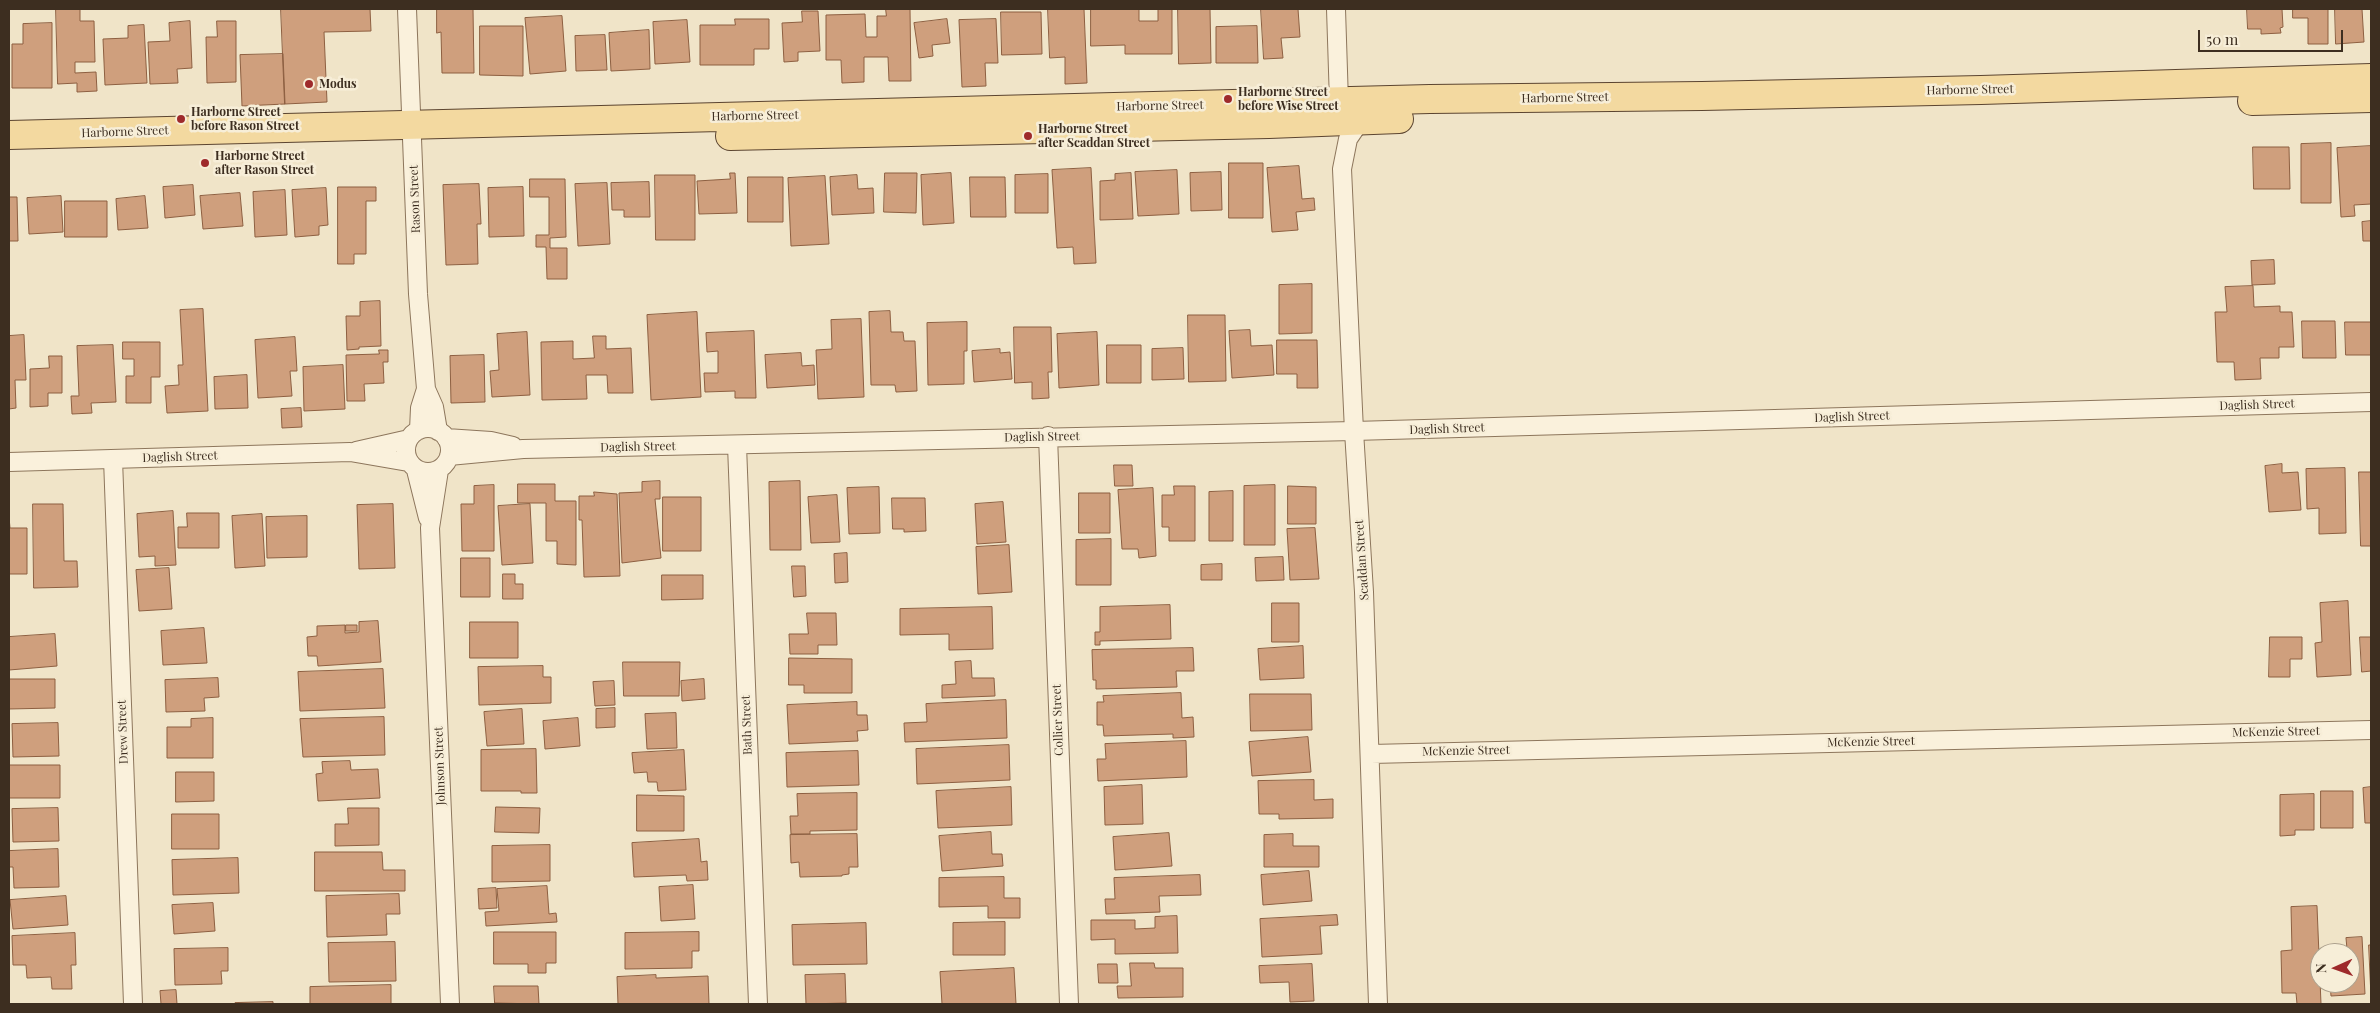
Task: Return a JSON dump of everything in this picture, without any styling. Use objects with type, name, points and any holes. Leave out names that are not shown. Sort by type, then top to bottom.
[{"type":"main road","name":"Harborne Street","points":[[9,153],[412,134],[1339,102],[1961,91],[2371,78]]},
{"type":"main road","name":"Harborne Street","points":[[9,135],[412,134],[1361,120],[1486,115],[1702,113],[2371,98]]},
{"type":"street","name":"Rason Street","points":[[407,9],[418,294],[426,389],[434,407],[442,435]]},
{"type":"street","points":[[1336,9],[1339,102]]},
{"type":"street","name":"Scaddan Street","points":[[1361,120],[1348,139],[1342,169],[1354,431],[1364,592],[1378,1004]]},
{"type":"street","name":"Rason Street","points":[[414,434],[426,389]]},
{"type":"street","name":"Daglish Street","points":[[444,463],[523,449],[1048,436],[1354,431],[2371,402]]},
{"type":"street","points":[[428,428],[442,435],[444,463],[427,472],[412,466],[406,450],[414,434],[428,428]]},
{"type":"street","name":"Daglish Street","points":[[9,462],[350,452],[414,434]]},
{"type":"street","name":"Daglish Street","points":[[442,435],[491,441],[523,449]]},
{"type":"street","name":"Collier Street","points":[[1048,436],[1069,1004]]},
{"type":"street","name":"Bath Street","points":[[737,445],[758,1004]]},
{"type":"street","name":"Daglish Street","points":[[350,452],[412,466]]},
{"type":"street","name":"Drew Street","points":[[113,459],[133,1004]]},
{"type":"street","name":"Johnson Street","points":[[430,528],[444,463]]},
{"type":"street","name":"Johnson Street","points":[[412,466],[430,528],[450,1004]]},
{"type":"street","name":"McKenzie Street","points":[[1370,754],[2371,730]]},
{"type":"building","points":[[56,9],[80,9],[80,21],[94,21],[95,62],[75,62],[75,73],[96,72],[97,91],[77,92],[77,83],[58,84]]},
{"type":"building","points":[[281,9],[370,9],[371,31],[324,32],[327,102],[285,104]]},
{"type":"building","points":[[437,9],[473,9],[474,73],[442,73],[441,32],[437,33]]},
{"type":"building","points":[[886,9],[910,9],[911,81],[889,81],[888,57],[864,57],[864,82],[842,83],[841,60],[826,60],[826,15],[865,14],[866,37],[877,37],[877,16],[886,16]]},
{"type":"building","points":[[1048,9],[1084,9],[1087,83],[1065,84],[1065,57],[1050,58]]},
{"type":"building","points":[[1091,9],[1139,9],[1139,21],[1158,21],[1158,9],[1172,9],[1172,54],[1125,54],[1125,45],[1091,46]]},
{"type":"building","points":[[1178,9],[1210,9],[1211,63],[1179,64]]},
{"type":"building","points":[[1261,9],[1298,9],[1300,37],[1281,38],[1283,58],[1264,59]]},
{"type":"building","points":[[2247,9],[2282,9],[2283,27],[2280,28],[2281,33],[2261,34],[2261,29],[2248,29]]},
{"type":"building","points":[[2293,9],[2328,9],[2328,44],[2308,44],[2308,18],[2293,18]]},
{"type":"building","points":[[2335,9],[2362,9],[2364,42],[2336,44]]},
{"type":"building","points":[[802,11],[818,11],[820,51],[798,52],[798,61],[784,62],[782,23],[802,22]]},
{"type":"building","points":[[1001,12],[1041,12],[1042,54],[1002,55]]},
{"type":"building","points":[[562,16],[566,71],[530,74],[525,18]]},
{"type":"building","points":[[735,19],[769,19],[769,49],[754,49],[754,65],[700,65],[700,25],[735,25]]},
{"type":"building","points":[[947,19],[950,43],[932,45],[933,56],[919,58],[914,23]]},
{"type":"building","points":[[996,19],[998,63],[985,63],[986,86],[962,87],[959,20]]},
{"type":"building","points":[[687,20],[690,62],[655,64],[653,22]]},
{"type":"building","points":[[190,21],[192,68],[177,69],[178,83],[150,84],[148,42],[170,41],[169,23]]},
{"type":"building","points":[[217,21],[236,21],[236,82],[207,83],[206,37],[217,37]]},
{"type":"building","points":[[52,23],[52,88],[12,88],[12,44],[23,44],[23,24]]},
{"type":"building","points":[[144,25],[147,83],[105,85],[103,39],[128,38],[128,26]]},
{"type":"building","points":[[480,26],[523,26],[523,76],[480,75]]},
{"type":"building","points":[[1257,26],[1258,63],[1216,63],[1216,27]]},
{"type":"building","points":[[649,30],[650,69],[611,71],[609,33]]},
{"type":"building","points":[[605,35],[607,70],[576,71],[575,36]]},
{"type":"building","points":[[283,54],[285,104],[242,106],[240,55]]},
{"type":"building","points":[[2331,143],[2331,203],[2301,203],[2301,144]]},
{"type":"building","points":[[2371,146],[2371,204],[2354,205],[2355,216],[2341,217],[2337,148]]},
{"type":"building","points":[[2253,147],[2289,147],[2290,189],[2254,189]]},
{"type":"building","points":[[1229,163],[1263,163],[1263,218],[1229,218]]},
{"type":"building","points":[[1299,166],[1302,199],[1314,198],[1315,210],[1296,212],[1298,230],[1272,232],[1267,168]]},
{"type":"building","points":[[1091,168],[1096,263],[1074,264],[1073,247],[1057,248],[1052,170]]},
{"type":"building","points":[[1177,170],[1179,214],[1138,216],[1135,172]]},
{"type":"building","points":[[1221,172],[1222,210],[1191,211],[1190,173]]},
{"type":"building","points":[[730,173],[735,173],[737,213],[699,214],[697,181],[730,179]]},
{"type":"building","points":[[885,173],[917,173],[916,213],[884,212]]},
{"type":"building","points":[[951,173],[954,223],[923,225],[921,175]]},
{"type":"building","points":[[1131,173],[1133,219],[1100,220],[1100,181],[1115,180],[1115,174]]},
{"type":"building","points":[[1048,174],[1048,213],[1015,213],[1015,175]]},
{"type":"building","points":[[655,175],[695,175],[695,240],[656,240]]},
{"type":"building","points":[[857,175],[858,189],[873,188],[874,213],[832,215],[830,177]]},
{"type":"building","points":[[825,176],[829,244],[791,246],[788,178]]},
{"type":"building","points":[[748,177],[783,177],[783,222],[748,222]]},
{"type":"building","points":[[970,177],[1005,177],[1006,217],[971,217]]},
{"type":"building","points":[[530,179],[565,179],[566,237],[550,238],[550,248],[567,248],[567,279],[547,279],[546,247],[536,247],[536,235],[549,235],[549,197],[530,197]]},
{"type":"building","points":[[649,182],[650,217],[624,217],[624,210],[612,210],[611,183]]},
{"type":"building","points":[[607,183],[610,244],[578,246],[575,184]]},
{"type":"building","points":[[479,184],[481,224],[477,224],[478,264],[446,265],[443,185]]},
{"type":"building","points":[[193,185],[195,215],[165,218],[163,187]]},
{"type":"building","points":[[338,187],[376,187],[376,201],[366,201],[366,254],[354,254],[354,264],[338,264]]},
{"type":"building","points":[[523,187],[524,236],[489,237],[488,188]]},
{"type":"building","points":[[326,188],[328,225],[319,226],[319,235],[295,237],[292,190]]},
{"type":"building","points":[[285,190],[287,235],[255,237],[253,192]]},
{"type":"building","points":[[240,193],[243,226],[203,229],[200,196]]},
{"type":"building","points":[[61,196],[63,232],[29,234],[27,198]]},
{"type":"building","points":[[145,196],[148,228],[118,230],[116,199]]},
{"type":"building","points":[[9,197],[17,197],[18,241],[9,241]]},
{"type":"building","points":[[65,201],[107,201],[107,237],[65,237]]},
{"type":"building","points":[[2371,221],[2371,241],[2363,241],[2362,222]]},
{"type":"building","points":[[2274,260],[2275,284],[2252,285],[2251,261]]},
{"type":"building","points":[[1312,284],[1312,333],[1279,334],[1279,285]]},
{"type":"building","points":[[2253,286],[2254,307],[2280,306],[2280,312],[2292,312],[2294,347],[2279,347],[2279,358],[2260,358],[2261,379],[2235,380],[2234,362],[2217,362],[2215,312],[2227,312],[2225,287]]},
{"type":"building","points":[[380,301],[381,346],[359,347],[359,349],[347,350],[346,316],[360,316],[360,302]]},
{"type":"building","points":[[203,309],[208,411],[167,413],[165,386],[179,385],[178,365],[183,365],[180,310]]},
{"type":"building","points":[[890,311],[891,332],[903,332],[904,341],[915,341],[917,391],[896,392],[895,385],[871,385],[869,312]]},
{"type":"building","points":[[697,312],[701,397],[651,400],[647,315]]},
{"type":"building","points":[[1188,315],[1225,315],[1226,381],[1189,382]]},
{"type":"building","points":[[861,319],[864,397],[818,399],[816,350],[832,349],[831,320]]},
{"type":"building","points":[[2302,321],[2335,321],[2336,358],[2303,358]]},
{"type":"building","points":[[967,322],[967,351],[964,351],[964,384],[928,385],[927,323]]},
{"type":"building","points":[[2345,322],[2371,322],[2371,355],[2346,355]]},
{"type":"building","points":[[1014,327],[1051,327],[1052,372],[1048,372],[1049,398],[1032,399],[1032,382],[1015,383]]},
{"type":"building","points":[[1250,330],[1251,346],[1272,345],[1274,375],[1232,378],[1229,331]]},
{"type":"building","points":[[754,331],[756,398],[735,398],[735,391],[705,392],[704,373],[718,373],[718,351],[707,352],[706,333]]},
{"type":"building","points":[[527,332],[530,395],[492,397],[490,371],[499,370],[497,334]]},
{"type":"building","points":[[1097,332],[1099,385],[1059,388],[1057,334]]},
{"type":"building","points":[[24,335],[26,380],[15,380],[16,408],[9,409],[9,336]]},
{"type":"building","points":[[593,336],[606,336],[606,349],[631,348],[633,393],[608,393],[607,375],[586,375],[587,399],[542,400],[541,342],[573,341],[573,359],[594,358]]},
{"type":"building","points":[[295,337],[297,371],[290,371],[292,396],[258,398],[255,340]]},
{"type":"building","points":[[1277,340],[1317,340],[1318,388],[1297,388],[1297,374],[1277,374]]},
{"type":"building","points":[[123,342],[160,342],[160,377],[151,377],[151,403],[126,403],[126,376],[134,376],[134,359],[123,359]]},
{"type":"building","points":[[113,345],[116,402],[91,403],[92,413],[72,414],[71,396],[79,396],[77,346]]},
{"type":"building","points":[[1107,345],[1141,345],[1141,383],[1107,383]]},
{"type":"building","points":[[1183,348],[1184,379],[1152,380],[1152,349]]},
{"type":"building","points":[[1000,349],[1000,353],[1010,352],[1012,379],[974,382],[972,351]]},
{"type":"building","points":[[379,350],[388,350],[388,362],[383,362],[384,383],[364,384],[365,401],[347,401],[346,355],[379,354]]},
{"type":"building","points":[[801,353],[802,366],[814,365],[815,385],[767,388],[765,355]]},
{"type":"building","points":[[484,355],[485,402],[451,403],[450,356]]},
{"type":"building","points":[[49,356],[62,356],[62,393],[48,393],[48,406],[30,407],[30,369],[49,368]]},
{"type":"building","points":[[343,365],[345,409],[304,411],[303,367]]},
{"type":"building","points":[[247,375],[248,408],[215,409],[214,377]]},
{"type":"building","points":[[301,408],[302,427],[282,428],[281,409]]},
{"type":"building","points":[[2282,464],[2282,473],[2298,472],[2301,510],[2269,512],[2265,466]]},
{"type":"building","points":[[1114,465],[1132,465],[1133,486],[1115,486]]},
{"type":"building","points":[[2345,468],[2346,533],[2319,534],[2319,508],[2307,509],[2306,469]]},
{"type":"building","points":[[2359,472],[2371,472],[2371,546],[2361,546]]},
{"type":"building","points":[[660,481],[660,499],[655,499],[661,558],[622,563],[619,493],[642,492],[642,482]]},
{"type":"building","points":[[800,481],[801,550],[770,550],[769,482]]},
{"type":"building","points":[[518,484],[555,484],[555,501],[576,501],[576,565],[557,564],[557,541],[546,541],[546,503],[518,503]]},
{"type":"building","points":[[494,485],[494,551],[462,551],[461,504],[474,504],[474,486]]},
{"type":"building","points":[[1275,485],[1275,545],[1244,545],[1244,486]]},
{"type":"building","points":[[1174,486],[1195,486],[1195,541],[1169,541],[1169,527],[1162,527],[1162,495],[1174,495]]},
{"type":"building","points":[[1288,486],[1316,487],[1316,524],[1288,524]]},
{"type":"building","points":[[879,487],[880,533],[849,534],[847,488]]},
{"type":"building","points":[[1153,488],[1156,556],[1139,558],[1138,549],[1122,549],[1118,490]]},
{"type":"building","points":[[1233,491],[1233,541],[1209,541],[1209,492]]},
{"type":"building","points":[[594,492],[617,494],[620,576],[584,577],[582,520],[579,520],[579,496],[594,496]]},
{"type":"building","points":[[1079,493],[1110,493],[1110,533],[1079,533]]},
{"type":"building","points":[[837,495],[840,542],[811,543],[808,497]]},
{"type":"building","points":[[663,497],[701,497],[701,551],[663,551]]},
{"type":"building","points":[[892,498],[925,498],[926,531],[904,532],[904,529],[893,529]]},
{"type":"building","points":[[1003,502],[1006,542],[977,544],[975,504]]},
{"type":"building","points":[[33,504],[63,504],[64,561],[77,561],[78,587],[34,588]]},
{"type":"building","points":[[393,504],[395,568],[359,569],[357,505]]},
{"type":"building","points":[[530,504],[533,563],[502,565],[498,506]]},
{"type":"building","points":[[173,511],[176,565],[155,566],[155,556],[139,557],[137,514]]},
{"type":"building","points":[[187,513],[219,513],[219,548],[178,548],[178,527],[187,527]]},
{"type":"building","points":[[262,514],[265,566],[235,568],[232,516]]},
{"type":"building","points":[[307,516],[307,557],[267,558],[266,517]]},
{"type":"building","points":[[9,517],[10,528],[27,528],[27,574],[9,574]]},
{"type":"building","points":[[1315,528],[1319,579],[1290,580],[1287,529]]},
{"type":"building","points":[[1111,539],[1111,585],[1076,585],[1076,540]]},
{"type":"building","points":[[1009,545],[1012,592],[978,594],[976,547]]},
{"type":"building","points":[[847,553],[848,582],[835,583],[834,554]]},
{"type":"building","points":[[1283,557],[1284,580],[1256,581],[1255,558]]},
{"type":"building","points":[[461,558],[490,558],[490,597],[461,597]]},
{"type":"building","points":[[1222,564],[1222,580],[1201,580],[1201,565]]},
{"type":"building","points":[[792,566],[805,566],[806,596],[794,597]]},
{"type":"building","points":[[169,568],[172,609],[139,611],[136,570]]},
{"type":"building","points":[[503,574],[515,574],[515,584],[523,584],[523,599],[503,599]]},
{"type":"building","points":[[662,575],[703,575],[703,599],[662,600]]},
{"type":"building","points":[[2348,601],[2351,675],[2317,677],[2315,643],[2322,642],[2320,603]]},
{"type":"building","points":[[1272,603],[1299,603],[1299,642],[1272,642]]},
{"type":"building","points":[[1170,605],[1171,639],[1100,641],[1100,645],[1095,645],[1095,632],[1100,632],[1100,607]]},
{"type":"building","points":[[992,607],[993,649],[949,650],[949,634],[900,635],[900,609]]},
{"type":"building","points":[[807,613],[836,613],[837,645],[818,645],[818,654],[790,654],[789,634],[808,634]]},
{"type":"building","points":[[378,621],[381,662],[318,666],[317,656],[308,656],[307,637],[317,636],[317,626],[345,625],[345,633],[359,632],[359,622]]},
{"type":"building","points":[[470,622],[518,622],[518,658],[470,658]]},
{"type":"building","points":[[346,625],[357,625],[357,631],[346,631]]},
{"type":"building","points":[[204,628],[207,663],[163,665],[161,631]]},
{"type":"building","points":[[55,634],[57,666],[9,670],[9,637]]},
{"type":"building","points":[[2270,637],[2302,637],[2302,659],[2290,659],[2290,677],[2269,677]]},
{"type":"building","points":[[2360,637],[2371,637],[2371,671],[2362,672]]},
{"type":"building","points":[[1303,646],[1304,678],[1260,680],[1258,649]]},
{"type":"building","points":[[1193,648],[1194,671],[1176,671],[1177,687],[1096,689],[1096,680],[1093,680],[1092,650]]},
{"type":"building","points":[[789,658],[852,659],[852,693],[804,693],[804,685],[789,685]]},
{"type":"building","points":[[971,661],[972,678],[994,678],[995,696],[942,698],[942,685],[956,684],[955,662]]},
{"type":"building","points":[[623,662],[680,662],[679,696],[624,696]]},
{"type":"building","points":[[543,666],[543,677],[551,677],[551,703],[479,705],[478,667]]},
{"type":"building","points":[[383,669],[385,708],[300,711],[298,672]]},
{"type":"building","points":[[218,678],[219,697],[204,698],[205,711],[166,712],[165,680]]},
{"type":"building","points":[[9,679],[55,679],[55,708],[9,709]]},
{"type":"building","points":[[704,679],[705,699],[682,701],[681,681]]},
{"type":"building","points":[[614,681],[615,705],[595,706],[593,682]]},
{"type":"building","points":[[1181,693],[1182,718],[1193,717],[1194,737],[1173,738],[1173,734],[1104,736],[1103,725],[1097,725],[1097,702],[1104,702],[1103,696]]},
{"type":"building","points":[[1250,694],[1311,694],[1312,730],[1251,731]]},
{"type":"building","points":[[1006,700],[1007,738],[905,742],[904,723],[927,722],[926,704]]},
{"type":"building","points":[[857,702],[857,715],[867,715],[868,730],[857,731],[858,741],[789,744],[787,705]]},
{"type":"building","points":[[615,708],[615,727],[596,728],[596,709]]},
{"type":"building","points":[[522,709],[524,744],[487,746],[484,712]]},
{"type":"building","points":[[676,713],[677,748],[647,749],[645,714]]},
{"type":"building","points":[[384,717],[385,755],[303,757],[300,719]]},
{"type":"building","points":[[213,718],[213,758],[167,758],[167,727],[191,727],[191,719]]},
{"type":"building","points":[[578,718],[580,746],[545,749],[543,721]]},
{"type":"building","points":[[58,723],[59,756],[13,757],[12,724]]},
{"type":"building","points":[[1308,737],[1311,772],[1252,776],[1249,742]]},
{"type":"building","points":[[1186,741],[1187,777],[1098,781],[1097,759],[1106,759],[1105,744]]},
{"type":"building","points":[[1009,745],[1010,780],[917,784],[916,749]]},
{"type":"building","points":[[536,749],[537,793],[481,791],[481,750]]},
{"type":"building","points":[[684,750],[686,790],[658,791],[657,782],[648,782],[647,772],[634,773],[632,753]]},
{"type":"building","points":[[858,751],[859,785],[787,787],[786,753]]},
{"type":"building","points":[[350,761],[351,770],[378,769],[380,798],[318,801],[316,774],[323,773],[322,762]]},
{"type":"building","points":[[9,765],[60,765],[60,798],[9,798]]},
{"type":"building","points":[[176,772],[214,772],[214,801],[176,802]]},
{"type":"building","points":[[1314,780],[1314,800],[1333,799],[1333,818],[1279,819],[1279,814],[1259,814],[1258,781]]},
{"type":"building","points":[[1142,785],[1143,824],[1105,825],[1104,787]]},
{"type":"building","points":[[1011,787],[1012,825],[938,828],[936,791]]},
{"type":"building","points":[[2371,787],[2371,823],[2365,823],[2363,788]]},
{"type":"building","points":[[2321,791],[2353,791],[2353,828],[2321,828]]},
{"type":"building","points":[[857,793],[857,830],[810,831],[810,834],[791,834],[790,816],[798,816],[797,794]]},
{"type":"building","points":[[2314,794],[2314,830],[2295,830],[2295,835],[2280,836],[2280,795]]},
{"type":"building","points":[[637,795],[684,796],[684,831],[637,831]]},
{"type":"building","points":[[496,807],[540,808],[539,833],[495,832]]},
{"type":"building","points":[[58,808],[59,841],[13,842],[12,809]]},
{"type":"building","points":[[348,808],[379,808],[379,845],[335,846],[335,824],[348,824]]},
{"type":"building","points":[[172,814],[219,814],[219,849],[172,849]]},
{"type":"building","points":[[991,832],[992,854],[1002,854],[1003,866],[942,871],[939,836]]},
{"type":"building","points":[[1169,833],[1172,866],[1115,870],[1113,837]]},
{"type":"building","points":[[857,834],[858,867],[849,867],[849,874],[842,876],[800,877],[799,862],[791,863],[790,835]]},
{"type":"building","points":[[1293,834],[1293,846],[1319,846],[1319,867],[1264,867],[1264,835]]},
{"type":"building","points":[[699,839],[701,862],[707,861],[708,880],[687,881],[686,875],[634,877],[632,843]]},
{"type":"building","points":[[550,845],[550,881],[492,882],[492,846]]},
{"type":"building","points":[[58,849],[59,887],[14,888],[13,867],[9,867],[9,851]]},
{"type":"building","points":[[315,852],[382,852],[383,870],[405,870],[405,891],[315,891]]},
{"type":"building","points":[[238,858],[239,893],[173,895],[172,860]]},
{"type":"building","points":[[1309,871],[1312,901],[1263,905],[1261,875]]},
{"type":"building","points":[[1200,875],[1201,895],[1159,896],[1160,912],[1106,914],[1105,899],[1115,899],[1114,878]]},
{"type":"building","points":[[1004,877],[1004,898],[1020,898],[1020,918],[988,918],[988,906],[939,907],[939,878]]},
{"type":"building","points":[[693,885],[695,919],[661,921],[659,887]]},
{"type":"building","points":[[547,886],[549,914],[556,913],[557,922],[486,926],[485,912],[499,911],[497,889]]},
{"type":"building","points":[[496,888],[497,908],[479,909],[478,889]]},
{"type":"building","points":[[399,894],[400,914],[386,914],[387,935],[327,937],[326,896]]},
{"type":"building","points":[[66,896],[68,925],[13,929],[10,900]]},
{"type":"building","points":[[213,903],[215,931],[174,934],[172,905]]},
{"type":"building","points":[[2317,906],[2319,943],[2310,943],[2310,993],[2321,993],[2321,1004],[2297,1004],[2296,993],[2282,993],[2281,951],[2292,950],[2291,907]]},
{"type":"building","points":[[1337,915],[1338,925],[1320,926],[1322,954],[1262,957],[1260,919]]},
{"type":"building","points":[[1177,916],[1178,953],[1115,954],[1115,939],[1091,940],[1091,920],[1135,920],[1135,929],[1155,928],[1155,917]]},
{"type":"building","points":[[1005,922],[1005,955],[953,955],[953,923]]},
{"type":"building","points":[[866,923],[867,964],[793,965],[792,925]]},
{"type":"building","points":[[494,932],[556,932],[556,963],[546,963],[546,973],[528,973],[528,964],[494,964]]},
{"type":"building","points":[[699,932],[699,951],[692,951],[692,968],[625,969],[625,933]]},
{"type":"building","points":[[75,933],[76,965],[71,965],[72,989],[52,989],[51,977],[27,978],[26,965],[13,965],[12,936]]},
{"type":"building","points":[[2362,937],[2365,994],[2331,996],[2331,993],[2360,993],[2360,943],[2346,943],[2346,938]]},
{"type":"building","points":[[395,942],[396,981],[329,982],[328,943]]},
{"type":"building","points":[[2369,945],[2371,945],[2371,996]]},
{"type":"building","points":[[228,948],[228,971],[221,971],[222,984],[175,985],[174,949]]},
{"type":"building","points":[[1130,963],[1154,963],[1155,968],[1183,968],[1183,997],[1118,998],[1117,986],[1131,986]]},
{"type":"building","points":[[1098,964],[1117,964],[1118,983],[1099,983]]},
{"type":"building","points":[[1312,964],[1314,1001],[1290,1002],[1289,982],[1260,983],[1259,966]]},
{"type":"building","points":[[1014,968],[1016,1004],[942,1004],[940,972]]},
{"type":"building","points":[[845,974],[846,1003],[806,1004],[805,975]]},
{"type":"building","points":[[656,975],[656,978],[708,976],[709,1004],[618,1004],[617,977]]},
{"type":"building","points":[[391,985],[391,1004],[310,1004],[310,987]]},
{"type":"building","points":[[494,986],[538,986],[539,1004],[495,1003]]},
{"type":"building","points":[[176,990],[177,1004],[161,1004],[160,991]]},
{"type":"building","points":[[273,1002],[273,1004],[235,1004],[235,1003]]},
{"type":"place","name":"Modus","points":[[309,84]]},
{"type":"place","name":"Harborne Street before Wise Street","points":[[1228,99]]},
{"type":"place","name":"Harborne Street before Rason Street","points":[[181,119]]},
{"type":"place","name":"Harborne Street after Scaddan Street","points":[[1028,136]]},
{"type":"place","name":"Harborne Street after Rason Street","points":[[205,163]]}]
